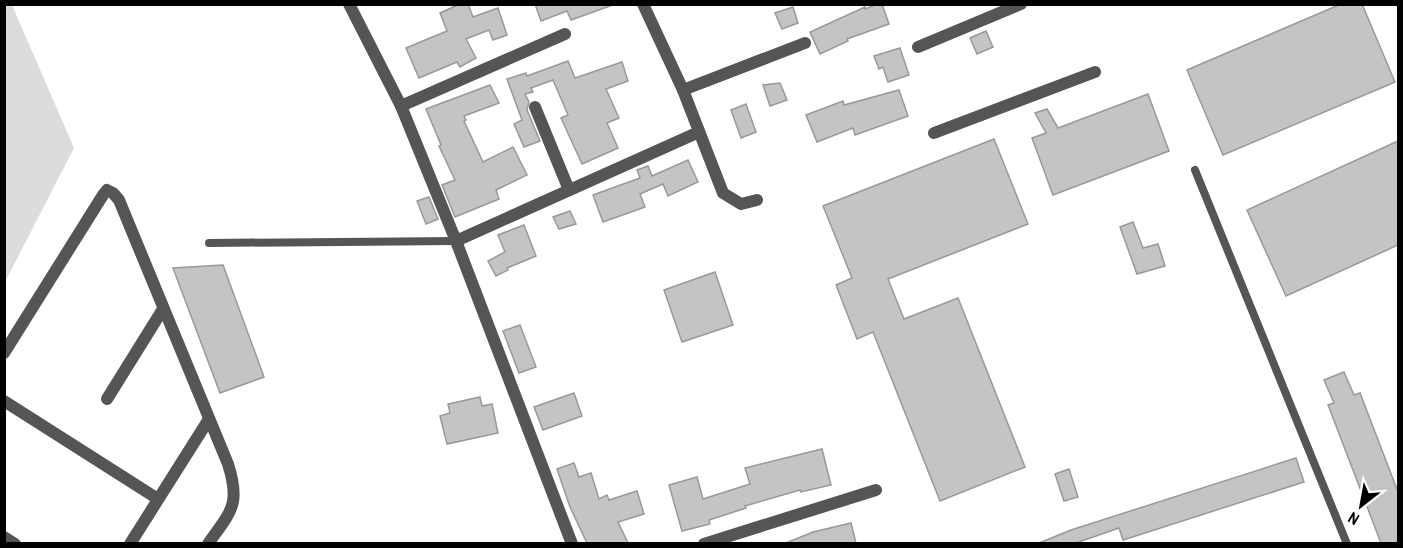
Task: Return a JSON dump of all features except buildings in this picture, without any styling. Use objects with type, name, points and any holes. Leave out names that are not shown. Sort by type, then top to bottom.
[{"type":"street","points":[[349,4],[401,106],[456,241],[572,543]]},
{"type":"street","points":[[643,4],[683,90],[723,193],[741,204],[757,200]]},
{"type":"street","points":[[918,47],[1021,4]]},
{"type":"street","points":[[401,106],[565,34]]},
{"type":"street","points":[[683,90],[805,43]]},
{"type":"street","points":[[934,133],[1095,72]]},
{"type":"street","points":[[535,107],[569,190]]},
{"type":"street","points":[[456,241],[699,132]]},
{"type":"street","points":[[4,354],[107,190],[113,193],[119,200],[228,464],[234,484],[235,495],[231,509],[208,543]]},
{"type":"street","points":[[107,399],[164,309]]},
{"type":"street","points":[[4,401],[158,499]]},
{"type":"street","points":[[130,543],[209,419]]},
{"type":"street","points":[[704,543],[876,490]]},
{"type":"street","points":[[4,537],[15,543]]},
{"type":"lane","points":[[1195,170],[1347,543]]},
{"type":"lane","points":[[209,243],[456,241]]},
{"type":"shaded area","points":[[4,5],[12,5],[74,148],[5,282]]}]
